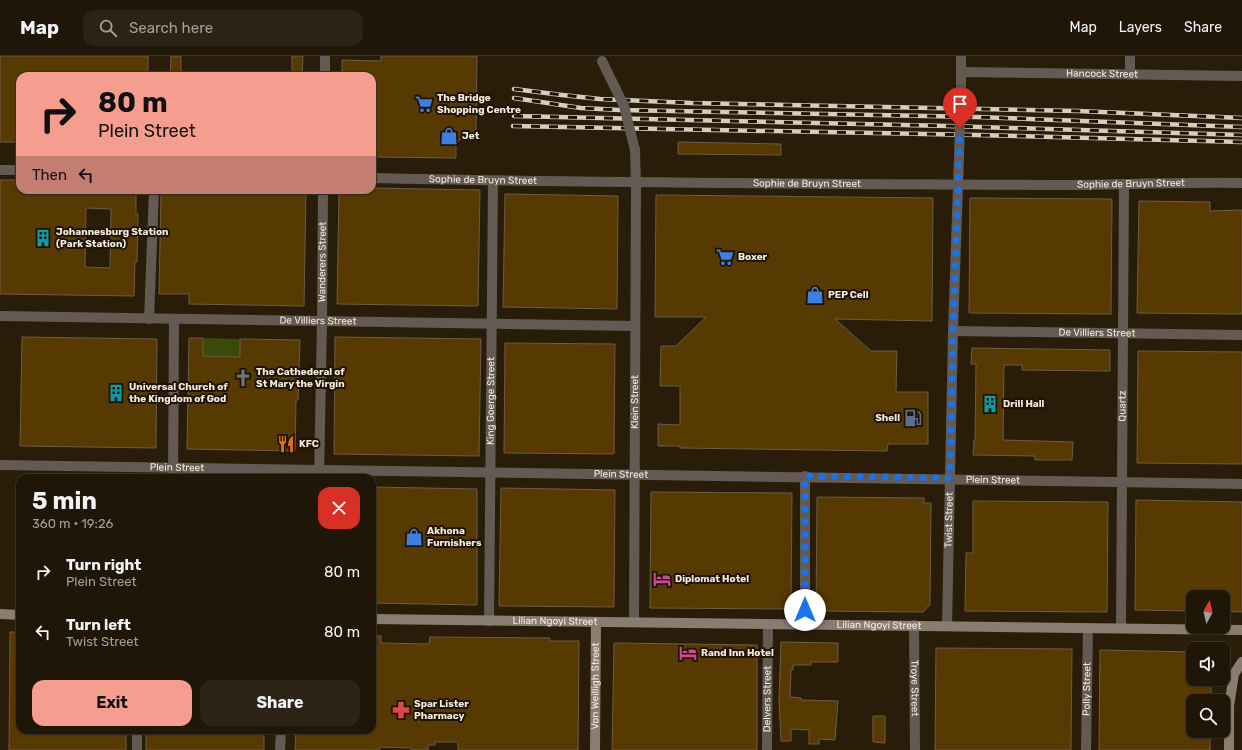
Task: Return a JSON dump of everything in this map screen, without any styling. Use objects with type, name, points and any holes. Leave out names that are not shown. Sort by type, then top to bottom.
[{"type":"street","points":[[325,56],[325,72]]},
{"type":"street","name":"Twist Street","points":[[947,625],[953,331],[962,56]]},
{"type":"street","points":[[1130,56],[1130,74]]},
{"type":"street","name":"Klein Street","points":[[600,59],[624,106],[635,150],[634,622]]},
{"type":"street","name":"Hancock Street","points":[[961,72],[1242,76]]},
{"type":"street","points":[[0,170],[16,170]]},
{"type":"street","name":"Sophie de Bruyn Street","points":[[376,178],[493,181],[957,185],[1242,183]]},
{"type":"street","name":"King Goerge Street","points":[[488,621],[493,181]]},
{"type":"street","name":"Quartz","points":[[1121,628],[1124,185]]},
{"type":"street","points":[[149,319],[154,194]]},
{"type":"street","name":"Wanderers Street","points":[[319,474],[323,194]]},
{"type":"street","name":"De Villiers Street","points":[[0,316],[635,326]]},
{"type":"street","points":[[173,474],[174,319]]},
{"type":"street","name":"De Villiers Street","points":[[953,331],[1242,335]]},
{"type":"street","name":"Plein Street","points":[[0,465],[173,467],[319,474],[490,472],[950,478],[1242,484]]},
{"type":"street","points":[[805,476],[805,624]]},
{"type":"street","points":[[0,614],[16,615]]},
{"type":"street","name":"Lilian Ngoyi Street","points":[[376,619],[947,625],[1242,630]]},
{"type":"street","name":"Von Weilligh Street","points":[[595,750],[596,622]]},
{"type":"street","name":"Delvers Street","points":[[767,750],[768,624]]},
{"type":"street","name":"Troye Street","points":[[914,625],[915,750]]},
{"type":"street","name":"Polly Street","points":[[1086,750],[1088,628]]},
{"type":"street","points":[[1230,750],[1229,706],[1234,674],[1242,662]]},
{"type":"street","points":[[137,734],[137,750]]},
{"type":"street","points":[[280,750],[281,734]]},
{"type":"green space","points":[[203,338],[240,339],[240,357],[203,356]]},
{"type":"building","points":[[0,56],[148,56],[148,72],[16,72],[16,142],[0,142]]},
{"type":"building","points":[[171,56],[181,56],[181,72],[170,72]]},
{"type":"building","points":[[292,56],[303,56],[302,72],[292,72]]},
{"type":"building","name":"The Bridge Shopping Centre","points":[[381,56],[477,56],[476,132],[469,133],[456,143],[456,158],[376,157],[376,72],[342,72],[342,60],[381,61]]},
{"type":"building","points":[[678,142],[781,144],[781,155],[678,154]]},
{"type":"building","name":"Johannesburg Station (Park Station)","points":[[0,180],[16,180],[16,194],[136,194],[136,214],[138,214],[137,262],[135,262],[134,296],[0,294]],"holes":[[[86,208],[111,209],[110,268],[85,267]]]},
{"type":"building","points":[[376,188],[480,190],[478,306],[337,304],[339,194],[376,194]]},
{"type":"building","points":[[161,194],[306,194],[304,306],[189,304],[189,294],[159,294]]},
{"type":"building","points":[[505,194],[618,196],[617,309],[503,307]]},
{"type":"building","points":[[656,195],[933,198],[932,321],[835,319],[871,351],[897,351],[896,392],[928,392],[928,444],[888,444],[887,451],[680,448],[680,446],[658,446],[658,424],[680,425],[680,386],[660,386],[661,346],[676,346],[706,317],[655,317]]},
{"type":"building","points":[[970,198],[1112,199],[1111,314],[969,313]]},
{"type":"building","points":[[1139,201],[1210,202],[1210,211],[1242,210],[1242,314],[1137,313]]},
{"type":"building","points":[[22,337],[157,339],[156,448],[20,446]]},
{"type":"building","points":[[335,337],[481,339],[479,456],[334,454]]},
{"type":"building","points":[[189,338],[203,338],[203,356],[240,357],[240,339],[300,340],[298,400],[296,400],[295,451],[187,449]]},
{"type":"building","points":[[505,343],[615,344],[614,454],[504,453]]},
{"type":"building","points":[[972,348],[1110,350],[1110,371],[1022,370],[1022,365],[1004,365],[1003,440],[1073,442],[1072,460],[1035,460],[1035,456],[973,455],[975,440],[976,364],[971,364]]},
{"type":"building","points":[[1138,351],[1242,352],[1242,464],[1137,463]]},
{"type":"building","points":[[376,487],[477,489],[477,605],[376,603]]},
{"type":"building","points":[[501,488],[615,490],[614,607],[499,606]]},
{"type":"building","points":[[651,492],[792,493],[791,609],[650,608]]},
{"type":"building","points":[[817,497],[924,498],[924,503],[931,503],[930,605],[923,612],[816,611]]},
{"type":"building","points":[[1136,500],[1242,502],[1242,612],[1230,611],[1230,590],[1186,590],[1186,611],[1135,610]]},
{"type":"building","points":[[973,501],[1108,502],[1107,612],[965,611],[966,553],[973,553]]},
{"type":"building","points":[[10,632],[16,632],[16,734],[126,734],[126,750],[9,750]]},
{"type":"building","points":[[376,636],[381,636],[381,643],[429,644],[430,637],[550,638],[550,641],[579,641],[578,750],[458,750],[458,742],[435,742],[435,745],[428,745],[428,750],[380,747],[380,750],[295,750],[296,734],[376,734]]},
{"type":"building","points":[[781,642],[838,643],[838,662],[811,662],[811,665],[793,665],[793,670],[791,670],[790,697],[801,698],[801,700],[838,701],[835,740],[819,739],[819,744],[809,744],[809,730],[791,729],[791,741],[781,741],[779,700]]},
{"type":"building","points":[[614,643],[757,645],[757,750],[612,750]]},
{"type":"building","points":[[936,648],[1072,649],[1071,750],[935,750]]},
{"type":"building","points":[[1100,650],[1186,652],[1186,686],[1211,686],[1211,694],[1186,694],[1186,738],[1210,738],[1210,750],[1099,750]]},
{"type":"building","points":[[873,716],[885,716],[885,743],[873,742]]},
{"type":"building","points":[[146,734],[264,734],[264,750],[146,750]]},
{"type":"railway","points":[[514,89],[600,99],[691,103],[1078,111],[1242,118]]},
{"type":"railway","points":[[514,98],[581,108],[620,110],[977,117],[1242,127]]},
{"type":"railway","points":[[514,116],[948,126],[1242,135]]},
{"type":"railway","points":[[513,126],[1242,142]]},
{"type":"place","name":"The Bridge Shopping Centre","points":[[424,104]]},
{"type":"place","name":"Jet","points":[[449,136]]},
{"type":"place","name":"Johannesburg Station (Park Station)","points":[[43,238]]},
{"type":"place","name":"Boxer","points":[[725,257]]},
{"type":"place","name":"PEP Cell","points":[[815,295]]},
{"type":"place","name":"The Cathederal of St Mary the Virgin","points":[[243,378]]},
{"type":"place","name":"Universal Church of the Kingdom of God","points":[[116,393]]},
{"type":"place","name":"Drill Hall","points":[[990,404]]},
{"type":"place","name":"Shell","points":[[913,418]]},
{"type":"place","name":"KFC","points":[[286,444]]},
{"type":"place","name":"Akhona Furnishers","points":[[414,537]]},
{"type":"place","name":"Diplomat Hotel","points":[[662,579]]},
{"type":"place","name":"Rand Inn Hotel","points":[[688,653]]},
{"type":"place","name":"Spar Lister Pharmacy","points":[[401,710]]},
{"type":"route","points":[[805,610],[805,476],[950,478],[957,185],[960,128]]}]
